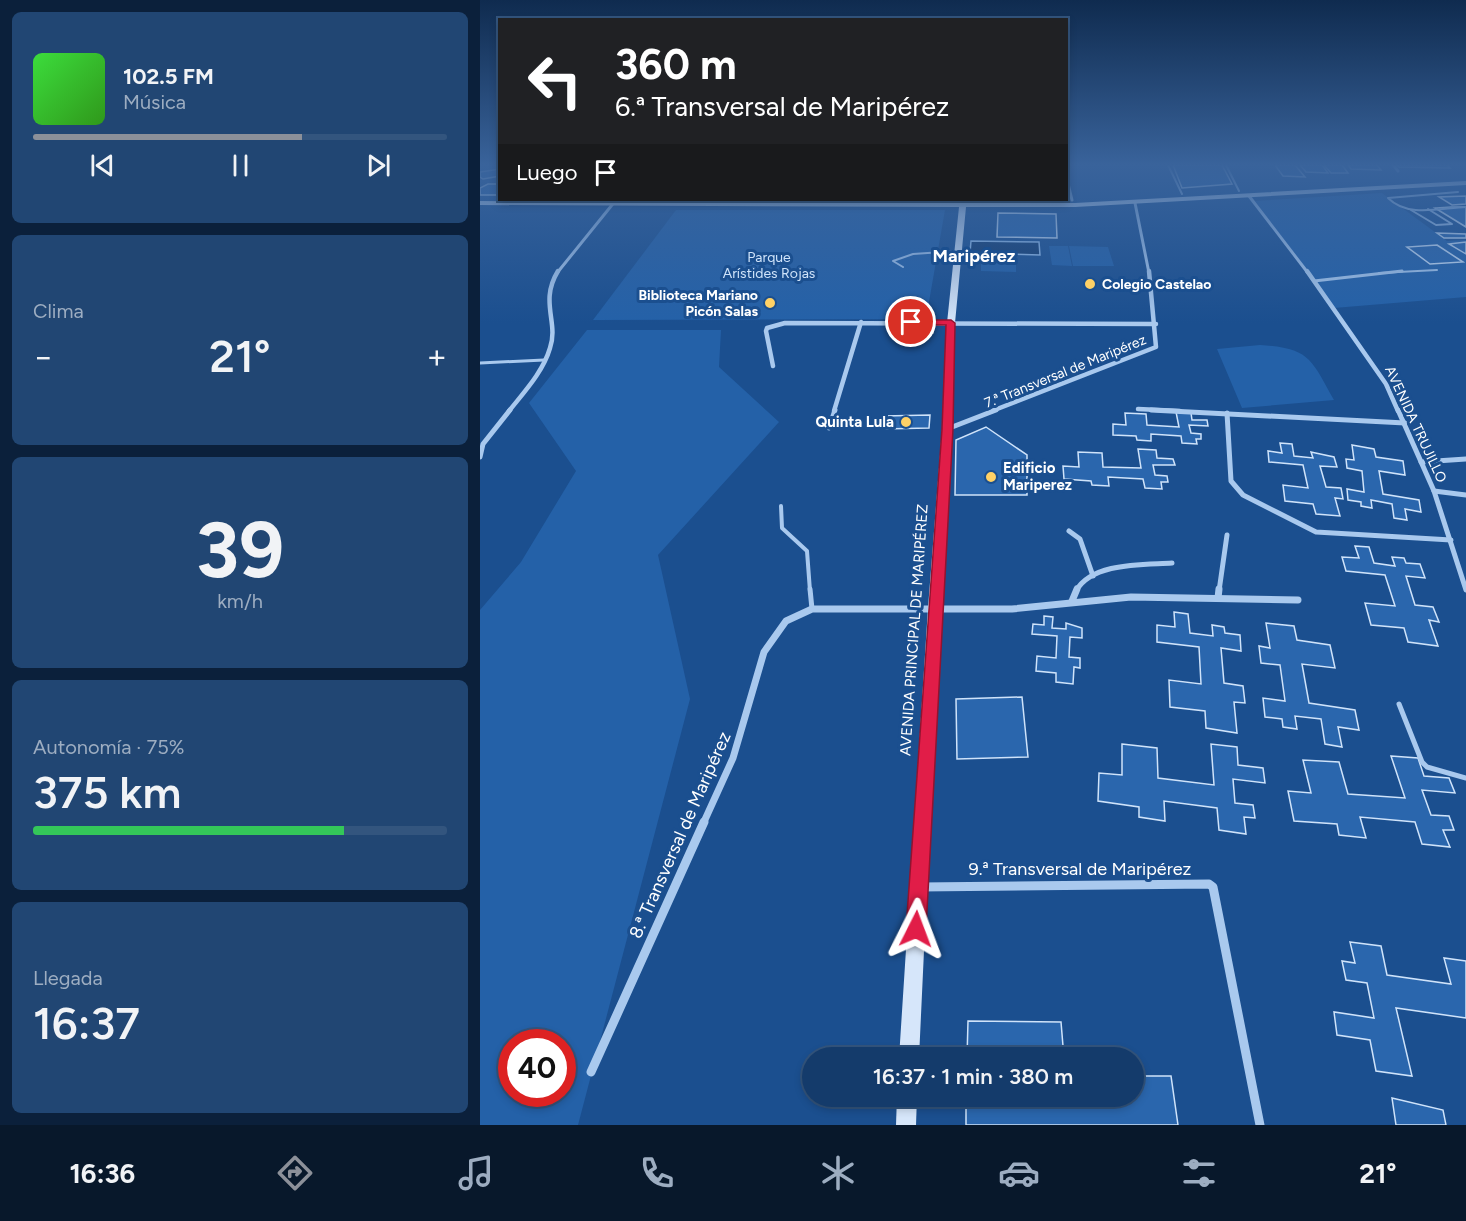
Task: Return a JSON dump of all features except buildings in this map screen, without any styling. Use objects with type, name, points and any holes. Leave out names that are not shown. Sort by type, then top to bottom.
[{"type":"street","points":[[480,457],[483,444],[534,380],[551,347],[549,286],[564,262],[601,218]]},
{"type":"street","name":"AVENIDA PRINCIPAL DE MARIPÉREZ","points":[[910,1047],[934,608],[947,429],[951,323],[957,251],[964,218]]},
{"type":"street","name":"7.ª Transversal de Maripérez","points":[[947,429],[1156,346],[1156,324],[1138,218]]},
{"type":"street","name":"AVENIDA TRUJILLO","points":[[1265,218],[1375,365],[1405,423],[1434,492],[1466,590]]},
{"type":"street","points":[[829,428],[861,322]]},
{"type":"street","points":[[773,366],[765,337],[767,328],[784,323],[1156,324]]},
{"type":"street","points":[[1138,409],[1405,423]]},
{"type":"street","points":[[1227,413],[1232,481],[1243,495],[1316,532],[1451,540]]},
{"type":"street","points":[[1421,462],[1466,459]]},
{"type":"street","points":[[1434,492],[1466,495]]},
{"type":"street","points":[[1069,531],[1080,538],[1093,576]]},
{"type":"street","points":[[1218,598],[1227,535]]},
{"type":"street","points":[[1072,601],[1080,584],[1093,576],[1138,566],[1172,563]]},
{"type":"street","name":"8.ª Transversal de Maripérez","points":[[591,1072],[733,758],[764,652],[786,621],[812,609],[1012,609],[1072,601],[1131,597],[1298,600]]},
{"type":"street","name":"9.ª Transversal de Maripérez","points":[[919,886],[1209,884],[1213,887],[1260,1125]]},
{"type":"street","points":[[906,1125],[907,1107]]},
{"type":"lane","points":[[1424,218],[1436,225],[1452,224],[1442,218]]},
{"type":"lane","points":[[903,267],[893,261],[907,255],[957,251]]},
{"type":"lane","points":[[1314,281],[1355,278],[1383,272],[1437,270]]},
{"type":"lane","points":[[480,363],[544,360]]},
{"type":"lane","points":[[780,506],[779,525],[783,534],[807,551],[812,609]]},
{"type":"lane","points":[[1399,704],[1422,762],[1427,767],[1466,778]]},
{"type":"green space","name":"Parque Arístides Rojas","points":[[670,218],[944,218],[926,319],[593,320]]},
{"type":"green space","points":[[1267,218],[1415,218],[1447,241],[1466,240],[1466,297],[1334,308]]},
{"type":"green space","points":[[1049,246],[1068,246],[1072,266],[1052,265]]},
{"type":"green space","points":[[1069,246],[1108,247],[1114,266],[1073,266]]},
{"type":"green space","points":[[981,260],[1016,260],[1016,272],[981,271]]},
{"type":"green space","points":[[587,330],[721,330],[719,367],[779,422],[658,555],[690,699],[578,1125],[480,1125],[480,610],[521,562],[576,471],[529,403]]},
{"type":"green space","points":[[1260,345],[1289,349],[1307,358],[1314,365],[1334,400],[1242,408],[1217,349]]},
{"type":"shaded area","points":[[971,241],[1039,242],[1040,255],[970,253]]},
{"type":"place","name":"Colegio Castelao","points":[[1090,284]]},
{"type":"place","name":"Biblioteca Mariano Picón Salas","points":[[770,303]]},
{"type":"place","name":"Quinta Lula","points":[[906,422]]},
{"type":"place","name":"Edificio Mariperez","points":[[991,477]]},
{"type":"district","name":"Maripérez","points":[[974,256]]},
{"type":"route","points":[[911,322],[951,323],[947,429],[934,608],[916,929]]}]
